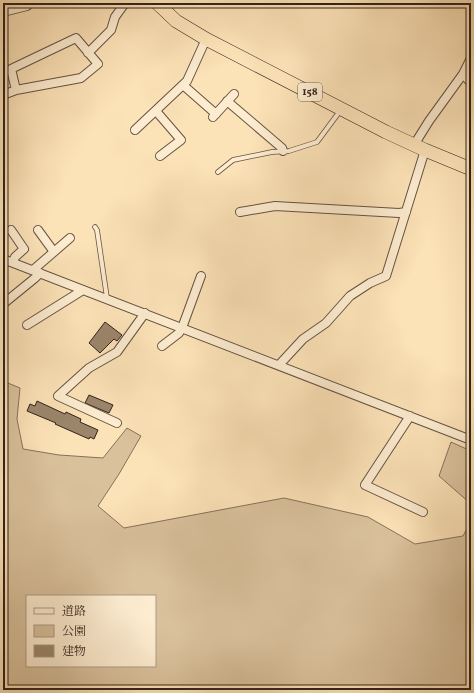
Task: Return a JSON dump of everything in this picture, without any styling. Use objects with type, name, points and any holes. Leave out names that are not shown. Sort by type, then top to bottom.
[{"type":"highway","name":"158","points":[[157,3],[176,20],[206,39],[419,148],[471,169]]},
{"type":"street","points":[[3,12],[27,6],[27,3]]},
{"type":"street","points":[[88,52],[111,30],[115,17],[125,3]]},
{"type":"street","points":[[3,95],[16,90],[81,78],[98,64],[76,38],[11,69],[16,90]]},
{"type":"street","points":[[135,130],[187,81],[206,39]]},
{"type":"street","points":[[280,365],[303,339],[326,323],[350,296],[370,283],[386,276],[406,212],[419,148],[429,121],[463,74],[471,58]]},
{"type":"street","points":[[463,74],[471,83]]},
{"type":"street","points":[[183,85],[214,116],[234,94]]},
{"type":"street","points":[[227,101],[282,148],[283,151]]},
{"type":"street","points":[[156,111],[181,140],[160,156]]},
{"type":"street","points":[[240,212],[275,206],[375,212],[406,212]]},
{"type":"street","points":[[11,230],[24,250],[15,257],[13,262]]},
{"type":"street","points":[[38,230],[54,252]]},
{"type":"street","points":[[3,304],[36,278],[36,272],[54,252],[70,238]]},
{"type":"street","points":[[3,259],[471,440]]},
{"type":"street","points":[[162,346],[179,333],[182,328],[201,276]]},
{"type":"street","points":[[27,325],[83,290]]},
{"type":"street","points":[[117,423],[58,396],[89,368],[117,352],[145,314]]},
{"type":"street","points":[[410,416],[365,485],[423,512]]},
{"type":"lane","points":[[218,172],[233,160],[272,152],[289,151],[317,142],[342,109]]},
{"type":"lane","points":[[95,227],[97,230],[107,299]]},
{"type":"green space","points":[[3,381],[20,388],[17,419],[23,449],[59,455],[103,458],[127,428],[141,436],[98,506],[124,528],[284,498],[368,517],[415,544],[463,536],[471,521],[471,690],[3,690]]},
{"type":"green space","points":[[451,442],[471,451],[471,504],[439,476]]},
{"type":"building","points":[[105,322],[122,335],[117,341],[114,339],[100,353],[89,343]]},
{"type":"building","points":[[89,395],[113,405],[109,413],[85,403]]},
{"type":"building","points":[[37,401],[65,414],[66,412],[81,419],[80,422],[98,430],[94,439],[90,437],[89,439],[27,411],[30,404],[35,406]]}]
